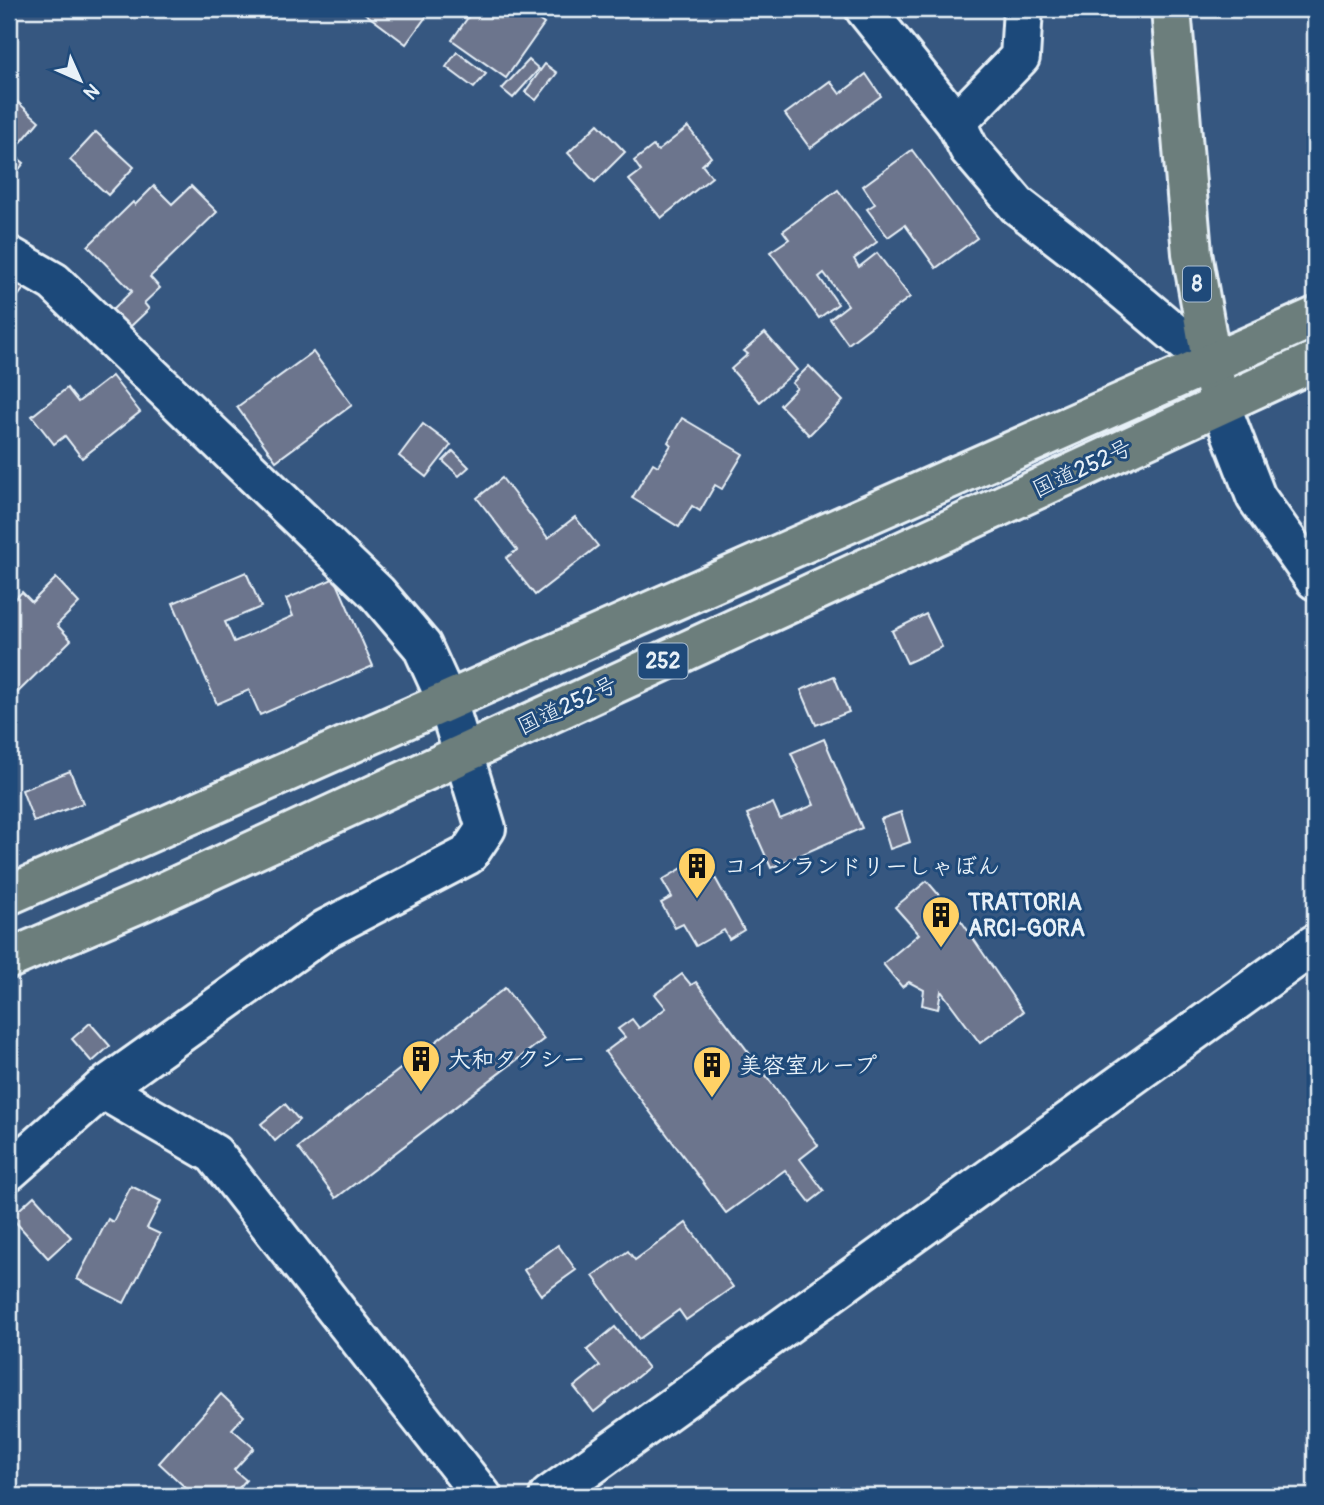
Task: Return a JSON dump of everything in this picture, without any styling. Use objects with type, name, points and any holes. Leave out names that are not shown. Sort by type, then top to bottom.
[{"type":"highway","name":"8","points":[[1171,9],[1192,253],[1210,363],[1220,404]]},
{"type":"highway","name":"8","points":[[1184,162],[1188,9]]},
{"type":"highway","name":"国道252号","points":[[9,895],[1315,317]]},
{"type":"highway","name":"国道252号","points":[[9,959],[156,895],[1315,361]]},
{"type":"street","points":[[865,9],[956,122],[969,149],[1017,205],[1083,256],[1210,363]]},
{"type":"street","points":[[956,122],[1020,57],[1023,9]]},
{"type":"street","points":[[9,256],[54,282],[377,593],[422,646],[447,701],[485,828],[468,855],[326,929],[102,1089],[9,1171]]},
{"type":"street","points":[[1220,404],[1256,497],[1315,580]]},
{"type":"street","points":[[549,1496],[1315,944]]},
{"type":"street","points":[[102,1089],[214,1154],[482,1496]]},
{"type":"building","points":[[359,9],[421,9],[428,14],[406,44]]},
{"type":"building","points":[[474,9],[543,9],[536,18],[544,24],[506,78],[452,40]]},
{"type":"building","points":[[457,52],[486,74],[474,88],[446,67]]},
{"type":"building","points":[[529,60],[539,69],[513,98],[502,89]]},
{"type":"building","points":[[545,64],[557,73],[536,100],[525,92]]},
{"type":"building","points":[[866,74],[881,96],[810,148],[785,114],[830,81],[840,94]]},
{"type":"building","points":[[13,98],[39,121],[17,147],[9,140],[9,104]]},
{"type":"building","points":[[598,124],[625,152],[595,182],[568,153]]},
{"type":"building","points":[[688,127],[711,157],[702,165],[712,177],[661,218],[629,180],[641,171],[634,161],[653,146],[658,151]]},
{"type":"building","points":[[96,132],[134,167],[108,195],[70,160]]},
{"type":"building","points":[[912,150],[977,238],[936,268],[905,225],[888,237],[867,209],[875,204],[863,186]]},
{"type":"building","points":[[9,151],[24,163],[9,182]]},
{"type":"building","points":[[154,186],[172,204],[191,186],[217,212],[150,277],[160,288],[144,303],[149,309],[129,328],[112,310],[132,291],[88,246],[133,202],[135,205]]},
{"type":"building","points":[[838,190],[877,242],[854,259],[859,267],[877,253],[910,297],[848,344],[830,319],[848,305],[824,273],[819,277],[838,304],[819,318],[770,252],[789,239],[783,231]]},
{"type":"building","points":[[9,275],[25,287],[9,308]]},
{"type":"building","points":[[765,333],[797,370],[760,402],[731,369],[748,354],[744,351]]},
{"type":"building","points":[[313,352],[352,405],[276,461],[237,407]]},
{"type":"building","points":[[809,366],[843,401],[809,435],[780,405],[797,388],[792,383]]},
{"type":"building","points":[[112,376],[140,412],[82,458],[65,436],[54,444],[32,416],[67,388],[78,402]]},
{"type":"building","points":[[682,418],[743,454],[722,489],[715,485],[700,511],[692,506],[679,527],[632,498],[653,463],[658,466],[671,445],[668,442]]},
{"type":"building","points":[[423,424],[451,445],[426,477],[399,456]]},
{"type":"building","points":[[453,451],[469,467],[459,476],[443,461]]},
{"type":"building","points":[[502,478],[548,538],[575,517],[598,546],[535,595],[506,558],[517,550],[477,498]]},
{"type":"building","points":[[246,572],[261,607],[225,622],[234,642],[293,616],[286,599],[335,578],[373,666],[260,715],[249,690],[217,704],[173,603]]},
{"type":"building","points":[[56,578],[79,603],[57,625],[71,640],[9,701],[9,605],[22,592],[32,602]]},
{"type":"building","points":[[926,614],[942,647],[907,663],[892,631]]},
{"type":"building","points":[[834,676],[849,712],[816,725],[801,690]]},
{"type":"building","points":[[824,739],[862,828],[771,868],[747,814],[773,803],[780,819],[814,805],[791,753]]},
{"type":"building","points":[[70,771],[83,803],[34,822],[22,790]]},
{"type":"building","points":[[901,812],[910,842],[890,849],[881,819]]},
{"type":"building","name":"コインランドリーしゃぼん","points":[[703,856],[744,930],[729,939],[724,930],[696,946],[683,924],[675,928],[661,903],[672,897],[662,880]]},
{"type":"building","name":"TRATTORIA ARCI-GORA","points":[[927,881],[962,922],[1023,1012],[980,1043],[941,991],[938,1009],[922,1005],[924,990],[909,982],[902,987],[883,964],[919,934],[895,907]]},
{"type":"building","name":"美容室ループ","points":[[682,974],[691,985],[696,982],[818,1145],[800,1159],[824,1191],[810,1202],[785,1170],[726,1213],[605,1052],[625,1037],[618,1029],[632,1019],[639,1028],[666,1008],[655,994]]},
{"type":"building","name":"大和タクシー","points":[[505,988],[544,1039],[336,1198],[298,1148]]},
{"type":"building","points":[[90,1023],[110,1046],[92,1062],[72,1039]]},
{"type":"building","points":[[285,1104],[299,1120],[275,1141],[261,1124]]},
{"type":"building","points":[[131,1186],[161,1201],[147,1228],[160,1234],[124,1303],[77,1279],[108,1219],[113,1222]]},
{"type":"building","points":[[34,1196],[71,1237],[48,1258],[11,1217]]},
{"type":"building","points":[[686,1223],[733,1287],[686,1320],[679,1310],[639,1339],[593,1276],[628,1251],[635,1260]]},
{"type":"building","points":[[558,1245],[576,1270],[541,1295],[524,1270]]},
{"type":"building","points":[[615,1327],[648,1368],[594,1412],[574,1387],[600,1366],[587,1350]]},
{"type":"building","points":[[221,1394],[244,1416],[232,1429],[254,1448],[234,1470],[246,1480],[232,1496],[184,1496],[189,1491],[159,1463]]},
{"type":"place","name":"コインランドリーしゃぼん","points":[[697,900]]},
{"type":"place","name":"TRATTORIA ARCI-GORA","points":[[941,949]]},
{"type":"place","name":"大和タクシー","points":[[421,1093]]},
{"type":"place","name":"美容室ループ","points":[[712,1099]]}]
